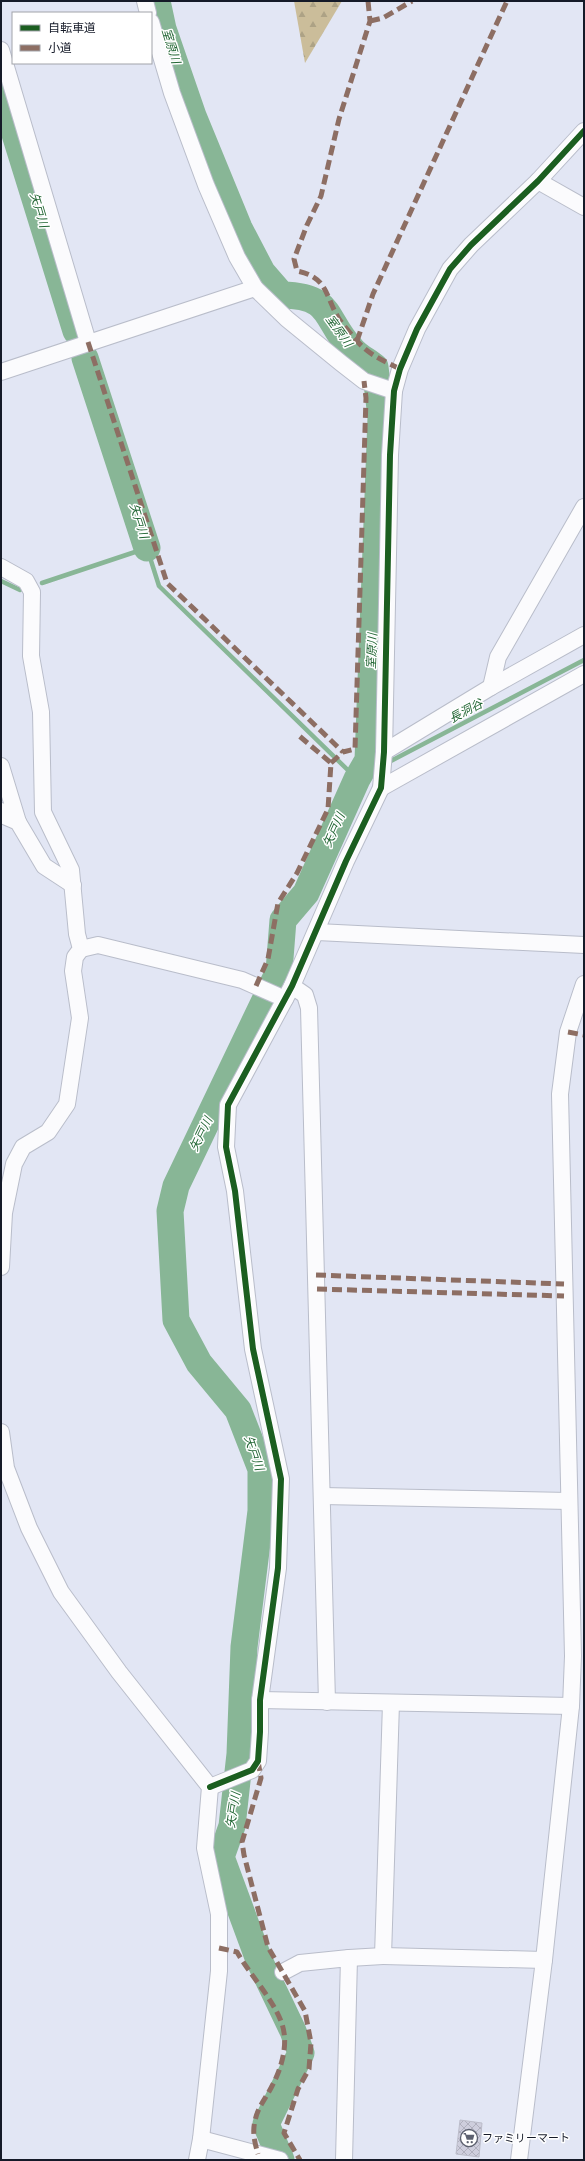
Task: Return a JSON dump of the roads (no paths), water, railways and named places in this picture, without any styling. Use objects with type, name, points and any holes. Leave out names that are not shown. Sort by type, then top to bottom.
[{"type":"street","points":[[145,1],[148,12]]},
{"type":"street","points":[[152,25],[172,93],[206,185],[237,257],[255,288],[287,319],[364,380],[394,391]]},
{"type":"street","points":[[1,50],[88,342]]},
{"type":"street","points":[[210,1786],[252,1770],[258,1761],[260,1700],[278,1568],[281,1479],[253,1348],[235,1191],[226,1140],[228,1105],[289,992],[317,932],[381,782],[384,752],[390,456],[394,391],[400,369],[417,329],[450,269],[471,244],[538,181],[584,131]]},
{"type":"street","points":[[538,181],[584,207]]},
{"type":"street","points":[[1,372],[255,288]]},
{"type":"street","points":[[491,687],[498,657],[584,508]]},
{"type":"street","points":[[1,567],[26,581],[32,592],[31,656],[40,712],[44,812],[71,870],[77,934],[82,949]]},
{"type":"street","points":[[384,752],[491,687],[584,635]]},
{"type":"street","points":[[381,782],[584,674]]},
{"type":"street","points":[[1,766],[18,822],[44,866],[73,885]]},
{"type":"street","points":[[1,811],[4,816],[18,822]]},
{"type":"street","points":[[317,932],[584,945]]},
{"type":"street","points":[[1,1267],[4,1214],[14,1164],[23,1147],[48,1132],[67,1104],[80,1018],[73,971],[75,957],[82,949],[98,945],[242,980],[259,988],[305,995],[309,1008],[327,1702]]},
{"type":"street","points":[[519,2160],[544,1960],[571,1706],[573,1656],[560,1094],[568,1032],[584,984]]},
{"type":"street","points":[[1,1432],[6,1468],[29,1528],[61,1592],[119,1672],[210,1786],[205,1848],[219,1914],[219,1971],[201,2140],[197,2160]]},
{"type":"street","points":[[322,1496],[569,1501]]},
{"type":"street","points":[[260,1700],[571,1706]]},
{"type":"street","points":[[383,1956],[391,1703]]},
{"type":"street","points":[[283,1972],[300,1963],[383,1956],[544,1960]]},
{"type":"street","points":[[344,2160],[349,1958]]},
{"type":"street","points":[[201,2140],[280,2160]]},
{"type":"waterway","name":"矢戸川","points":[[157,1],[163,29],[193,116],[239,228],[262,272],[282,295],[299,296],[311,299],[319,304],[326,311],[342,337],[353,351],[375,367],[381,417],[368,760],[357,779],[306,893],[283,920],[279,971],[176,1186],[170,1211],[176,1320],[199,1363],[238,1410],[261,1469],[261,1511],[244,1647],[240,1754],[232,1826],[221,1857],[259,1960],[293,2031],[301,2053],[266,2124],[281,2160]]},
{"type":"waterway","name":"矢戸川","points":[[1,89],[76,331]]},
{"type":"waterway","name":"矢戸川","points":[[85,358],[147,548]]},
{"type":"waterway","points":[[42,583],[147,548],[159,586],[357,779],[379,768]]},
{"type":"waterway","points":[[1,581],[20,590]]},
{"type":"waterway","name":"長洞谷","points":[[387,763],[584,660]]},
{"type":"place","name":"ファミリーマート","points":[[469,2138]]},
{"type":"water label","name":"室原川","points":[[171,46]]},
{"type":"water label","name":"室原川","points":[[339,331]]},
{"type":"water label","name":"室原川","points":[[372,651]]}]
